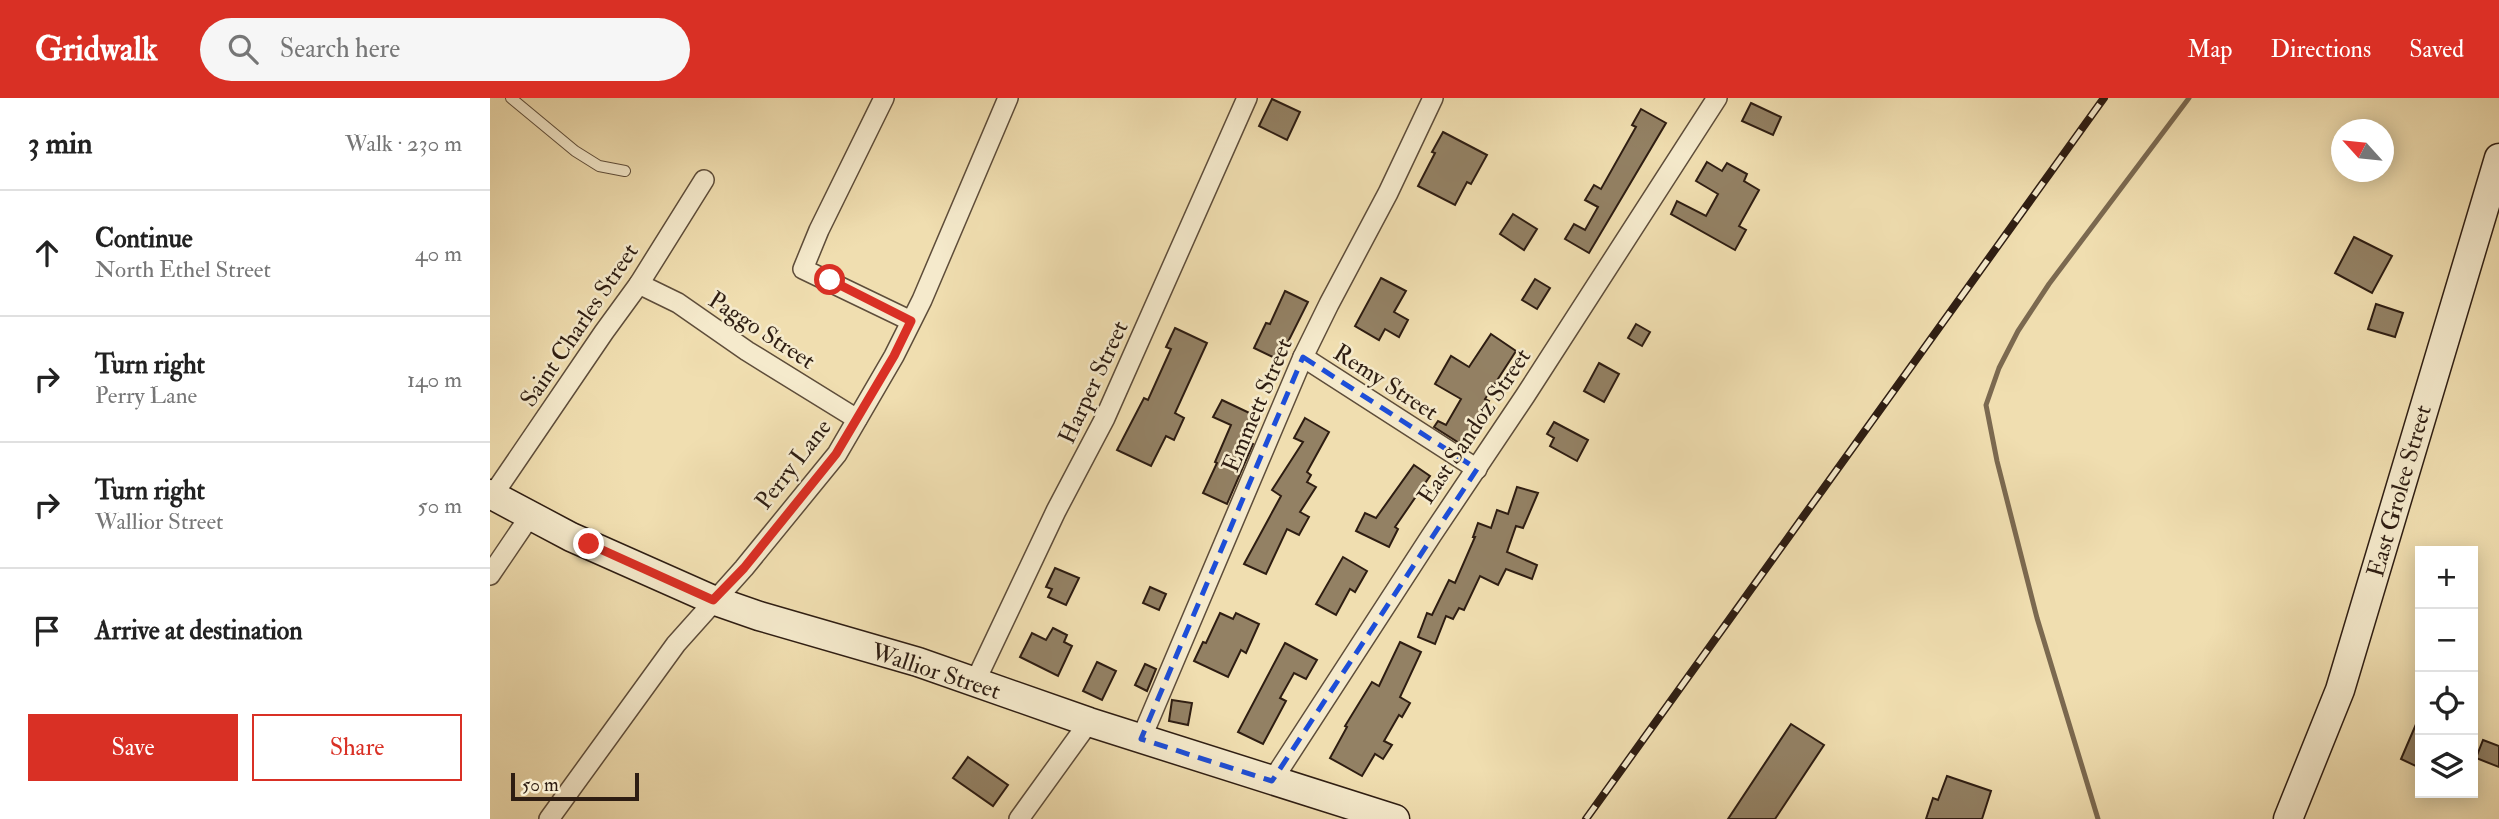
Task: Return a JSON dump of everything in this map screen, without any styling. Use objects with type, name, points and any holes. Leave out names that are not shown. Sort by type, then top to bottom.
[{"type":"street","points":[[884,98],[819,230],[803,269],[911,321]]},
{"type":"street","name":"Perry Lane","points":[[549,819],[676,644],[744,568],[836,454],[894,356],[928,287],[1008,98]]},
{"type":"street","name":"Harper Street","points":[[975,682],[1056,511],[1105,418],[1247,98]]},
{"type":"street","name":"Emmett Street","points":[[1141,739],[1303,357],[1328,304],[1388,193],[1433,98]]},
{"type":"street","name":"East Sandoz Street","points":[[1272,781],[1717,98]]},
{"type":"street","name":"East Grolee Street","points":[[2288,819],[2340,690],[2499,158]]},
{"type":"street","name":"Saint Charles Street","points":[[491,495],[639,284],[704,180]]},
{"type":"street","name":"Paggo Street","points":[[639,284],[678,303],[747,351],[858,419]]},
{"type":"street","name":"Remy Street","points":[[1303,357],[1477,469]]},
{"type":"street","name":"Wallior Street","points":[[491,495],[571,537],[713,600],[918,662],[1088,722],[1395,819]]},
{"type":"street","points":[[490,575],[530,516]]},
{"type":"street","points":[[1019,819],[1088,722]]},
{"type":"lane","points":[[511,98],[583,156],[599,166],[625,171]]},
{"type":"highlighted area","points":[[1303,357],[1477,469],[1272,781],[1141,739]]},
{"type":"building","points":[[1272,99],[1300,112],[1287,140],[1259,126]]},
{"type":"building","points":[[1751,103],[1781,117],[1773,135],[1742,121]]},
{"type":"building","points":[[1641,109],[1666,123],[1589,253],[1565,239],[1574,224],[1585,230],[1598,207],[1585,200],[1594,185],[1601,189],[1636,127],[1632,125]]},
{"type":"building","points":[[1443,132],[1487,155],[1471,184],[1467,182],[1455,205],[1418,186]]},
{"type":"building","points":[[1707,162],[1722,171],[1727,163],[1747,174],[1744,181],[1759,190],[1739,226],[1746,230],[1735,250],[1671,214],[1677,201],[1706,216],[1718,194],[1696,181]]},
{"type":"building","points":[[1513,214],[1537,229],[1524,250],[1500,234]]},
{"type":"building","points":[[2354,237],[2392,256],[2372,293],[2335,273]]},
{"type":"building","points":[[1381,278],[1406,291],[1394,312],[1408,320],[1399,337],[1385,329],[1379,340],[1355,326]]},
{"type":"building","points":[[1535,279],[1550,288],[1537,309],[1522,300]]},
{"type":"building","points":[[1285,291],[1308,302],[1279,360],[1254,348],[1266,323],[1270,324]]},
{"type":"building","points":[[2376,304],[2403,313],[2395,337],[2368,329]]},
{"type":"building","points":[[1636,324],[1650,332],[1642,346],[1628,338]]},
{"type":"building","points":[[1175,328],[1207,343],[1175,413],[1184,418],[1174,440],[1166,436],[1151,466],[1117,450],[1144,398],[1148,400],[1171,349],[1166,347]]},
{"type":"building","points":[[1491,334],[1516,351],[1485,399],[1489,401],[1464,446],[1434,427],[1438,421],[1446,425],[1461,399],[1435,384],[1451,356],[1469,367]]},
{"type":"building","points":[[1599,363],[1619,374],[1604,402],[1584,391]]},
{"type":"building","points":[[1222,400],[1258,417],[1247,441],[1253,444],[1227,504],[1203,493],[1231,425],[1213,417]]},
{"type":"building","points":[[1305,418],[1329,432],[1307,472],[1311,475],[1307,482],[1316,487],[1300,512],[1309,517],[1299,535],[1287,529],[1266,574],[1244,564],[1281,496],[1272,490],[1303,442],[1294,438]]},
{"type":"building","points":[[1554,422],[1588,440],[1577,461],[1550,446],[1554,438],[1547,434]]},
{"type":"building","points":[[1414,465],[1430,476],[1395,527],[1398,529],[1389,547],[1356,531],[1365,513],[1376,518]]},
{"type":"building","points":[[1517,487],[1538,493],[1523,528],[1516,526],[1507,552],[1537,565],[1532,579],[1506,569],[1498,585],[1480,576],[1464,610],[1459,608],[1453,619],[1446,616],[1435,644],[1418,637],[1427,613],[1432,615],[1449,580],[1455,583],[1475,537],[1478,523],[1491,528],[1497,510],[1508,514]]},
{"type":"building","points":[[1343,557],[1367,571],[1355,592],[1350,589],[1336,615],[1316,604]]},
{"type":"building","points":[[1055,568],[1079,578],[1066,605],[1048,597],[1052,589],[1046,587]]},
{"type":"building","points":[[1150,587],[1166,594],[1159,610],[1143,603]]},
{"type":"building","points":[[1220,613],[1233,619],[1236,613],[1259,624],[1246,653],[1241,650],[1228,677],[1194,661]]},
{"type":"building","points":[[1053,628],[1067,635],[1064,642],[1072,646],[1058,676],[1020,657],[1032,633],[1046,640]]},
{"type":"building","points":[[1400,642],[1421,652],[1400,697],[1410,703],[1402,717],[1399,715],[1384,741],[1392,745],[1383,759],[1375,754],[1362,776],[1330,758],[1347,727],[1345,726],[1372,682],[1379,686]]},
{"type":"building","points":[[1285,643],[1317,660],[1306,679],[1294,673],[1280,698],[1286,701],[1263,744],[1238,732]]},
{"type":"building","points":[[1097,662],[1116,671],[1102,700],[1083,691]]},
{"type":"building","points":[[1145,664],[1156,669],[1147,691],[1135,685]]},
{"type":"building","points":[[1172,700],[1192,703],[1188,725],[1169,721]]},
{"type":"building","points":[[1791,724],[1824,745],[1775,819],[1728,819]]},
{"type":"building","points":[[2415,727],[2415,766],[2401,759]]},
{"type":"building","points":[[2483,740],[2499,746],[2499,767],[2478,759]]},
{"type":"building","points":[[968,757],[1008,785],[993,806],[953,778]]},
{"type":"building","points":[[1947,776],[1991,791],[1982,819],[1926,819],[1933,798],[1938,800]]},
{"type":"waterway","points":[[2098,819],[2037,618],[1997,461],[1986,405],[1999,368],[2018,331],[2049,284],[2189,98]]},
{"type":"railway","points":[[1586,819],[2104,98]]},
{"type":"route","points":[[589,544],[713,600],[744,568],[836,454],[894,356],[911,321],[830,280]]}]
